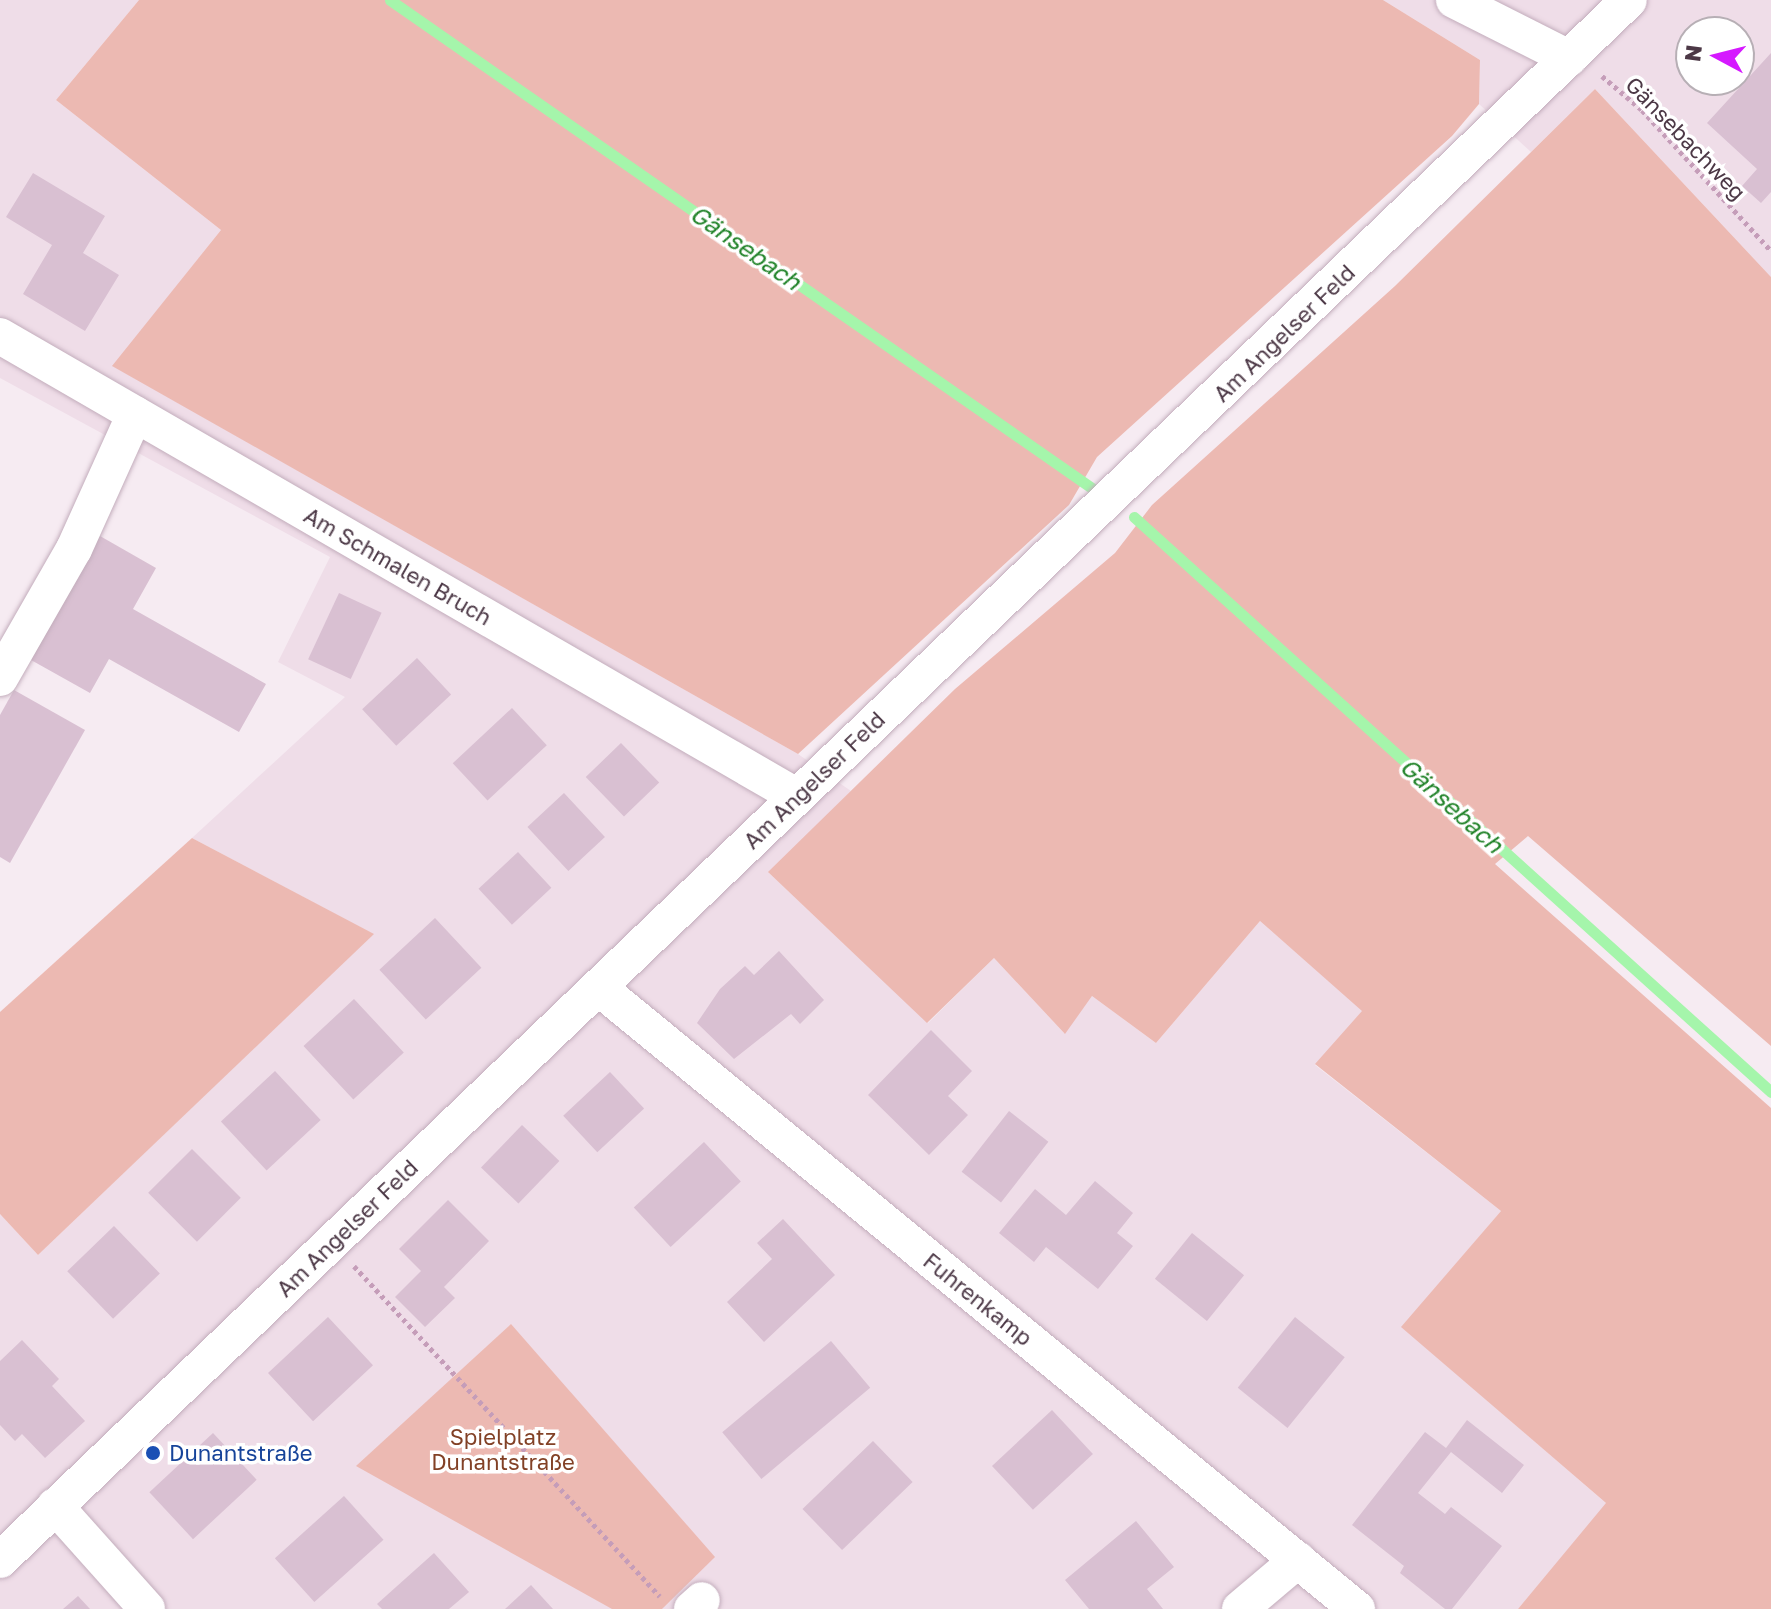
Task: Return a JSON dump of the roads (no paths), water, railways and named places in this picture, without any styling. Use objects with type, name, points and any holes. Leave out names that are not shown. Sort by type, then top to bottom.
[{"type":"street","points":[[1454,0],[1569,58]]},
{"type":"street","name":"Am Angelser Feld","points":[[0,1560],[1629,0]]},
{"type":"street","name":"Am Schmalen Bruch","points":[[0,336],[796,796]]},
{"type":"street","points":[[0,678],[74,549],[135,414]]},
{"type":"street","name":"Fuhrenkamp","points":[[599,988],[1357,1609]]},
{"type":"street","points":[[55,1506],[147,1609]]},
{"type":"street","points":[[1240,1609],[1298,1560]]},
{"type":"waterway","name":"Gänsebach","points":[[390,0],[1102,495]]},
{"type":"waterway","name":"Gänsebach","points":[[1134,517],[1771,1092]]},
{"type":"place","name":"Dunantstraße","points":[[153,1453]]},
{"type":"park label","name":"Spielplatz Dunantstraße","points":[[503,1448]]}]
